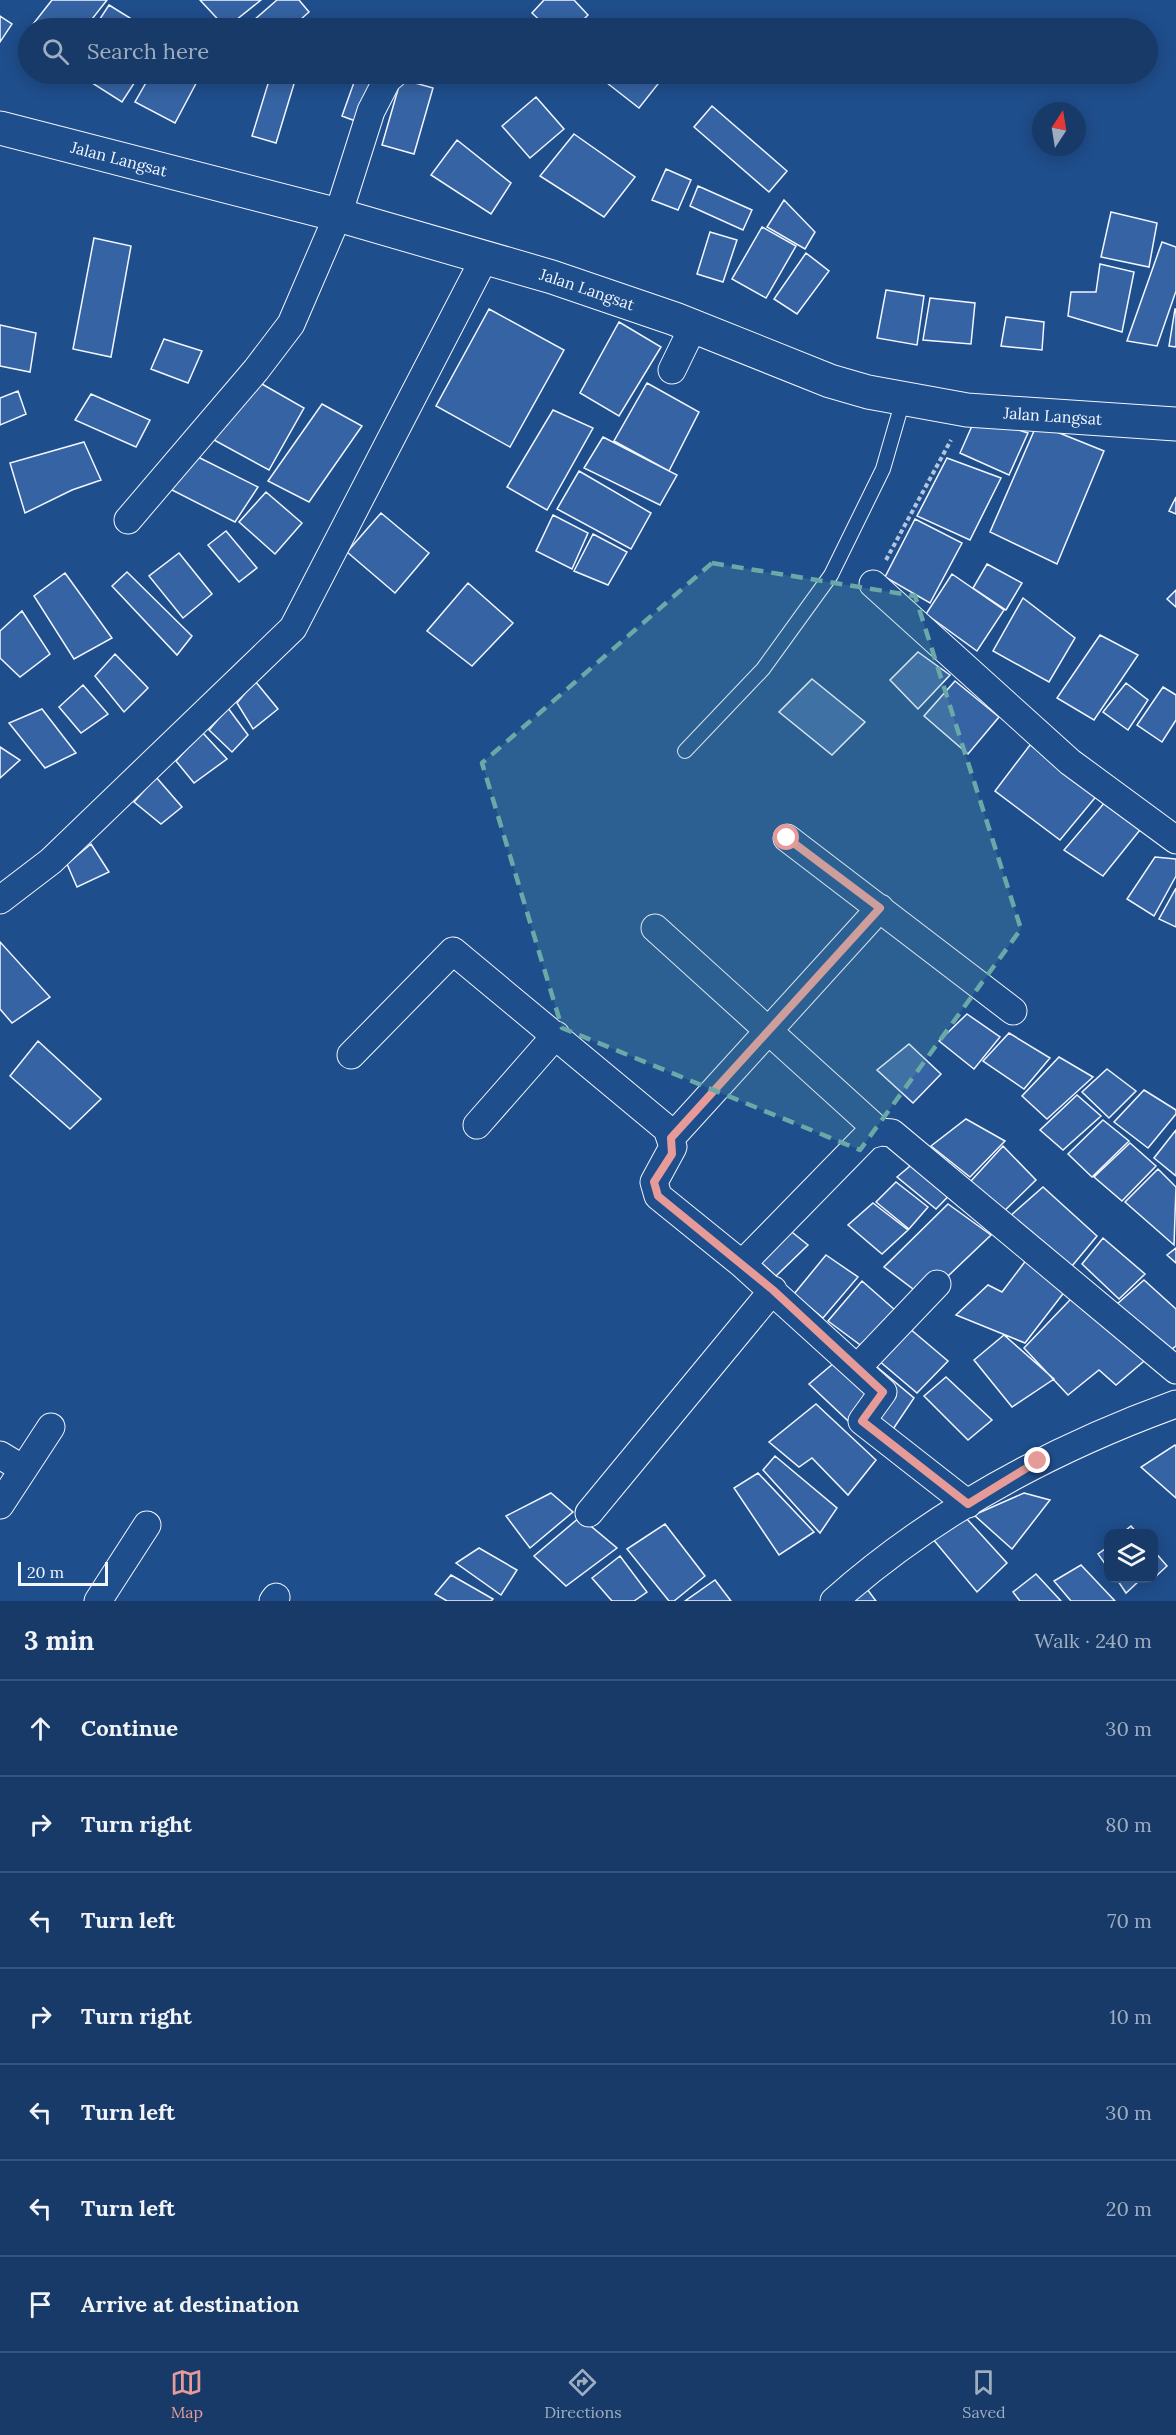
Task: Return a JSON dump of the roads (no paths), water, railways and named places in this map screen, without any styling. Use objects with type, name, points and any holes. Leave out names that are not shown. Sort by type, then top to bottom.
[{"type":"street","points":[[128,520],[275,347],[291,324],[338,215],[371,111],[385,84]]},
{"type":"street","name":"Jalan Langsat","points":[[0,128],[338,215],[552,277],[693,327],[830,381],[903,400],[967,410],[1176,424]]},
{"type":"street","points":[[0,900],[51,861],[293,628],[485,257]]},
{"type":"street","points":[[672,370],[693,327]]},
{"type":"street","points":[[873,584],[1070,762],[1176,840]]},
{"type":"street","points":[[787,838],[1013,1011]]},
{"type":"street","points":[[671,1138],[880,908]]},
{"type":"street","points":[[655,928],[880,1132]]},
{"type":"street","points":[[351,1055],[453,951],[667,1129],[671,1138],[672,1154],[654,1182],[658,1196],[773,1290],[883,1392],[862,1421],[968,1504]]},
{"type":"street","points":[[477,1125],[556,1035]]},
{"type":"street","points":[[742,1264],[867,1136],[880,1132],[892,1133],[902,1139],[1176,1370]]},
{"type":"street","points":[[857,1368],[937,1284]]},
{"type":"street","points":[[589,1513],[773,1290]]},
{"type":"street","points":[[834,1601],[867,1572],[922,1532],[1038,1461],[1176,1404]]},
{"type":"street","points":[[0,1505],[51,1427]]},
{"type":"street","points":[[0,1455],[23,1469]]},
{"type":"street","points":[[98,1601],[147,1526]]},
{"type":"lane","points":[[685,751],[763,669],[831,575],[883,469],[903,400]]}]
